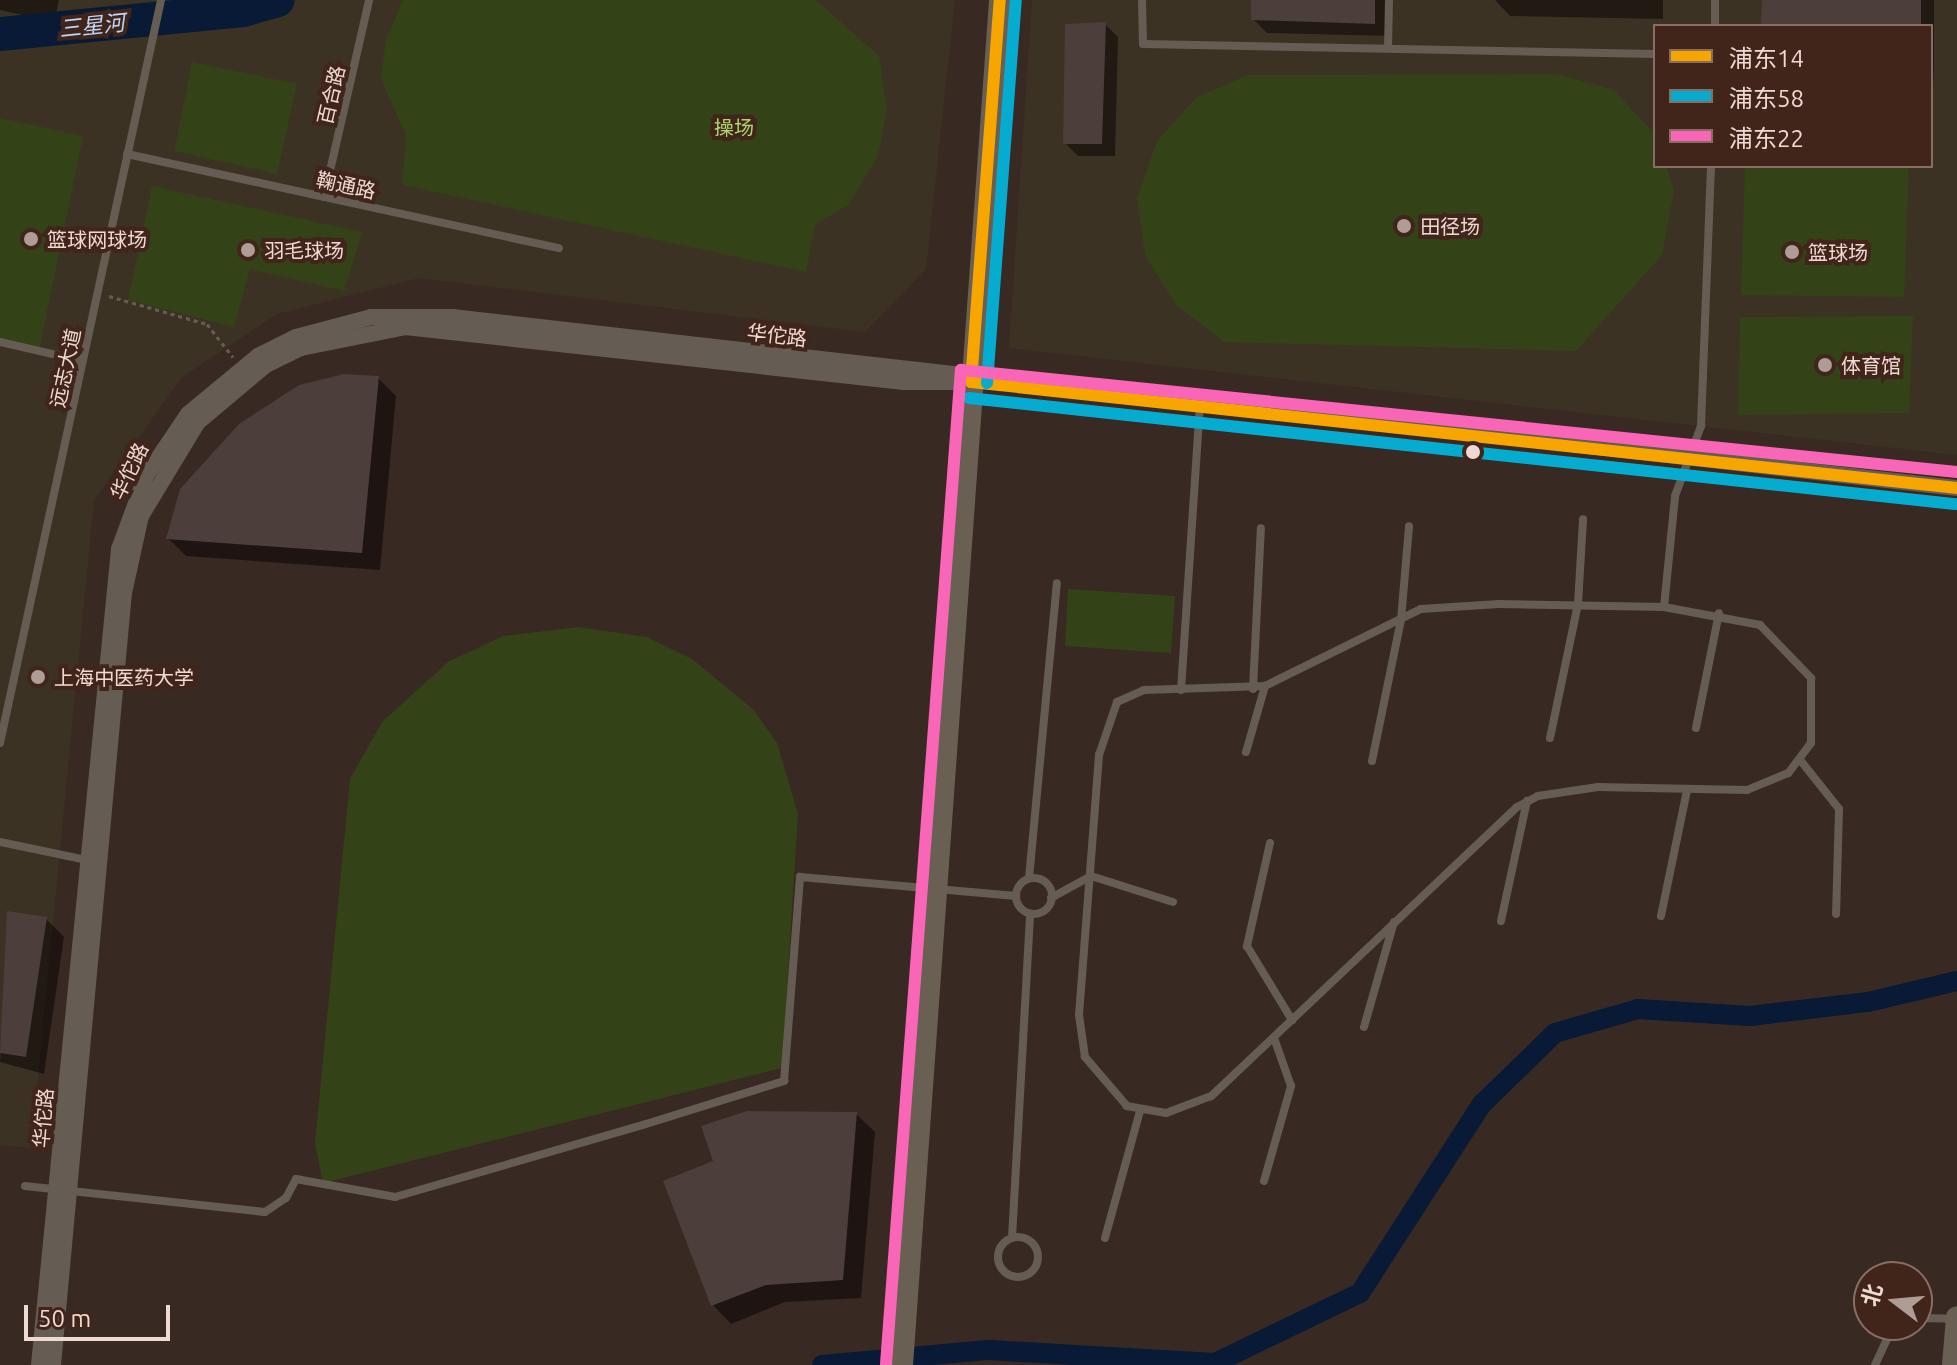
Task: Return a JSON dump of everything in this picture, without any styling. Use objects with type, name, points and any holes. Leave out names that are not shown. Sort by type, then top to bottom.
[{"type":"street","points":[[971,382],[990,0]]},
{"type":"street","points":[[902,1365],[1000,0]]},
{"type":"street","name":"华佗路","points":[[53,1365],[87,860],[112,591],[130,512],[163,445],[240,369],[324,328],[405,315],[971,382],[1957,488]]},
{"type":"street","name":"华佗路","points":[[39,1365],[63,1191],[131,552],[174,452],[229,392],[301,348],[405,327],[904,382],[971,382]]},
{"type":"street","points":[[1953,1365],[1957,1318]]},
{"type":"lane","name":"远志大道","points":[[0,743],[161,0]]},
{"type":"lane","name":"百合路","points":[[324,197],[369,0]]},
{"type":"lane","points":[[1142,0],[1143,44],[1653,54]]},
{"type":"lane","points":[[1388,48],[1389,0]]},
{"type":"lane","points":[[1715,0],[1715,24]]},
{"type":"lane","name":"鞠通路","points":[[127,154],[559,248]]},
{"type":"lane","points":[[1664,607],[1684,458],[1701,426],[1711,168]]},
{"type":"lane","points":[[0,342],[82,361]]},
{"type":"lane","points":[[1181,690],[1200,406]]},
{"type":"lane","points":[[1550,738],[1578,604],[1583,519]]},
{"type":"lane","points":[[1372,761],[1401,620],[1409,526]]},
{"type":"lane","points":[[1253,689],[1261,528]]},
{"type":"lane","points":[[1016,896],[1029,878],[1057,583]]},
{"type":"lane","points":[[1578,604],[1664,607],[1719,613],[1775,635],[1811,678],[1815,722],[1801,761],[1747,790],[1598,787],[1527,801],[1394,921],[1211,1096],[1166,1113],[1140,1111],[1095,1075],[1080,1037],[1091,876],[1108,716],[1130,694],[1181,690],[1253,689],[1265,686],[1433,607],[1578,604]]},
{"type":"lane","points":[[1696,728],[1719,613]]},
{"type":"lane","points":[[1246,752],[1265,686]]},
{"type":"lane","points":[[1801,761],[1839,809],[1836,914]]},
{"type":"lane","points":[[1661,916],[1687,791]]},
{"type":"lane","points":[[1501,921],[1527,801]]},
{"type":"lane","points":[[0,842],[87,860]]},
{"type":"lane","points":[[1270,843],[1247,946],[1292,1020]]},
{"type":"lane","points":[[1030,913],[1091,876],[1173,902]]},
{"type":"lane","points":[[25,1186],[265,1212],[286,1198],[296,1179],[395,1197],[784,1081],[800,877],[935,886],[1016,896],[1030,913],[1012,1238]]},
{"type":"lane","points":[[1029,878],[1045,882],[1051,898]]},
{"type":"lane","points":[[1364,1027],[1394,921]]},
{"type":"lane","points":[[1264,1181],[1291,1086],[1274,1038]]},
{"type":"lane","points":[[1105,1238],[1140,1111]]},
{"type":"lane","points":[[1012,1238],[1026,1238],[1038,1255],[1023,1277],[1011,1277],[998,1263],[1002,1245],[1012,1238]]},
{"type":"lane","points":[[1933,1318],[1957,1318]]},
{"type":"lane","points":[[1875,1365],[1886,1341]]},
{"type":"path","points":[[97,293],[207,324],[240,369]]},
{"type":"shaded area","name":"上海中医药大学","points":[[0,0],[955,0],[926,269],[865,332],[419,278],[277,314],[182,377],[94,500],[31,1148],[0,1145]]},
{"type":"shaded area","points":[[1032,0],[1957,0],[1957,455],[1009,348]]},
{"type":"green space","name":"操场","points":[[403,0],[816,0],[879,56],[887,110],[878,156],[849,204],[815,225],[806,272],[402,185],[406,135],[381,79],[386,39]]},
{"type":"green space","points":[[192,62],[297,84],[277,174],[174,151]]},
{"type":"green space","name":"田径场","points":[[1557,74],[1614,90],[1653,133],[1653,168],[1667,168],[1674,191],[1662,255],[1576,351],[1224,342],[1175,304],[1145,255],[1137,198],[1157,141],[1197,97],[1248,75]]},
{"type":"green space","name":"篮球网球场","points":[[0,118],[83,136],[39,351],[0,342]]},
{"type":"green space","name":"篮球场","points":[[1745,168],[1909,168],[1904,297],[1741,295]]},
{"type":"green space","name":"羽毛球场","points":[[152,186],[362,232],[344,291],[250,269],[234,327],[128,300]]},
{"type":"green space","name":"体育馆","points":[[1913,316],[1909,413],[1738,415],[1740,317]]},
{"type":"green space","points":[[1068,589],[1175,596],[1171,653],[1065,646]]},
{"type":"green space","points":[[578,627],[647,637],[692,659],[753,709],[777,743],[798,814],[782,1068],[323,1183],[315,1143],[350,779],[382,722],[448,662],[503,636]]},
{"type":"building","points":[[1251,0],[1375,0],[1375,24],[1251,20]]},
{"type":"building","points":[[1762,0],[1921,0],[1921,24],[1761,24]]},
{"type":"building","points":[[1106,22],[1102,144],[1063,144],[1065,24]]},
{"type":"building","points":[[344,374],[379,376],[362,553],[166,539],[180,489],[239,424],[299,385]]},
{"type":"building","points":[[7,911],[47,917],[26,1057],[0,1053]]},
{"type":"building","points":[[747,1111],[857,1112],[843,1280],[766,1285],[711,1306],[663,1181],[713,1161],[701,1126]]},
{"type":"waterway","name":"三星河","points":[[0,34],[243,10],[278,0]]},
{"type":"waterway","points":[[822,1365],[988,1350],[1215,1363],[1360,1293],[1481,1105],[1555,1033],[1638,1009],[1750,1016],[1868,1002],[1957,981]]},
{"type":"transit line","name":"浦东14","points":[[971,382],[1000,0]]},
{"type":"transit line","name":"浦东58","points":[[987,383],[1016,1]]},
{"type":"transit line","name":"浦东22","points":[[886,1364],[961,370],[1957,472]]},
{"type":"transit line","name":"浦东14","points":[[971,382],[1957,488]]},
{"type":"transit line","name":"浦东58","points":[[969,398],[1955,504]]},
{"type":"place","name":"田径场","points":[[1404,226]]},
{"type":"place","name":"篮球网球场","points":[[31,239]]},
{"type":"place","name":"羽毛球场","points":[[248,250]]},
{"type":"place","name":"篮球场","points":[[1792,252]]},
{"type":"place","name":"体育馆","points":[[1825,365]]},
{"type":"place","name":"上海中医药大学","points":[[38,677]]}]
